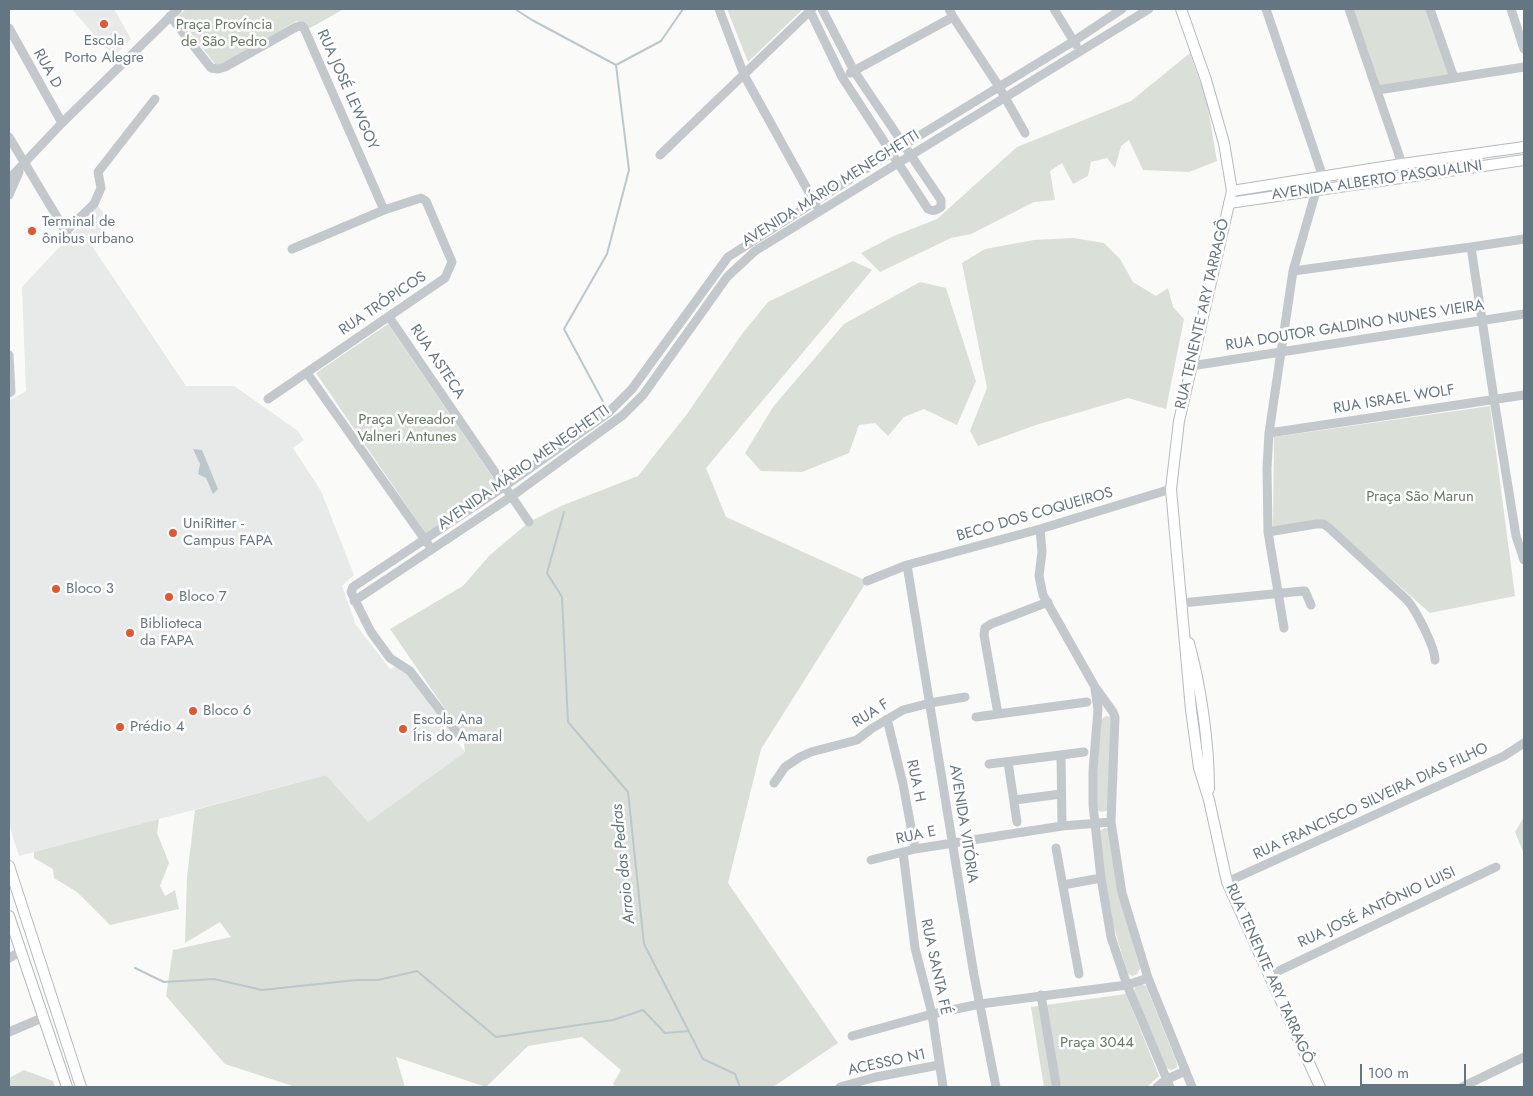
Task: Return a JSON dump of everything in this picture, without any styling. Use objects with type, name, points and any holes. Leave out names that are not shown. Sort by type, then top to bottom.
[{"type":"main road","name":"RUA TENENTE ARY TARRAGÔ","points":[[1181,9],[1206,80],[1224,143],[1232,191],[1179,421],[1171,489],[1184,625],[1186,672],[1199,768],[1209,800],[1227,882],[1320,1087]]},
{"type":"main road","name":"AVENIDA ALBERTO PASQUALINI","points":[[1232,191],[1524,147]]},
{"type":"main road","name":"AVENIDA ALBERTO PASQUALINI","points":[[1229,202],[1524,160]]},
{"type":"main road","points":[[9,866],[81,1087]]},
{"type":"main road","points":[[9,916],[42,1018],[67,1087]]},
{"type":"main road","points":[[55,1051],[62,1053],[68,1049]]},
{"type":"main road","points":[[60,1067],[65,1062],[73,1062]]},
{"type":"street","points":[[9,179],[62,123],[178,9]]},
{"type":"street","points":[[719,9],[744,75],[820,211]]},
{"type":"street","points":[[660,155],[810,10],[842,77],[928,209],[932,211],[941,207],[941,200],[854,71],[822,9]]},
{"type":"street","points":[[1054,9],[1080,51]]},
{"type":"street","name":"AVENIDA MÁRIO MENEGHETTI","points":[[1122,9],[891,153],[728,258],[632,389],[608,414],[505,486],[353,587],[351,592],[354,601],[512,496],[623,415],[643,395],[727,277],[754,251],[1149,9]]},
{"type":"street","points":[[1266,9],[1323,177],[1316,191],[1293,271],[1269,433],[1267,468],[1268,532],[1284,628]]},
{"type":"street","points":[[1349,9],[1402,164],[1403,176]]},
{"type":"street","points":[[1430,9],[1454,78]]},
{"type":"street","points":[[1511,9],[1524,49]]},
{"type":"street","points":[[842,77],[951,13],[1005,97],[1025,133]]},
{"type":"street","name":"RUA JOSÉ LEWGOY","points":[[170,16],[211,68],[218,69],[225,67],[296,27],[302,26],[384,210]]},
{"type":"street","name":"RUA D","points":[[9,28],[62,123]]},
{"type":"street","points":[[1378,90],[1524,67]]},
{"type":"street","points":[[9,137],[67,235],[94,204],[101,188],[98,172],[154,99]]},
{"type":"street","points":[[9,195],[23,163]]},
{"type":"street","name":"RUA TRÓPICOS","points":[[268,399],[445,278],[452,262],[426,201],[423,198],[384,210]]},
{"type":"street","points":[[292,249],[384,210]]},
{"type":"street","points":[[1293,271],[1471,248],[1524,239]]},
{"type":"street","points":[[1471,248],[1516,536],[1524,560]]},
{"type":"street","points":[[728,258],[736,268]]},
{"type":"street","name":"RUA DOUTOR GALDINO NUNES VIEIRA","points":[[1191,366],[1524,314]]},
{"type":"street","name":"RUA ASTECA","points":[[389,317],[529,522]]},
{"type":"street","points":[[672,334],[681,341]]},
{"type":"street","points":[[9,355],[10,392]]},
{"type":"street","points":[[307,373],[432,550]]},
{"type":"street","name":"RUA ISRAEL WOLF","points":[[1269,433],[1524,395]]},
{"type":"street","points":[[615,406],[623,415]]},
{"type":"street","name":"BECO DOS COQUEIROS","points":[[867,581],[906,565],[1040,529],[1171,489]]},
{"type":"street","points":[[1268,532],[1316,524],[1328,527],[1413,607],[1434,652],[1435,660]]},
{"type":"street","points":[[1040,529],[1042,552],[1038,576],[1043,595],[1095,687],[1114,714],[1116,722],[1112,770],[1111,822],[1122,893],[1148,978],[1192,1087]]},
{"type":"street","name":"AVENIDA VITÓRIA","points":[[906,565],[952,843],[996,1087]]},
{"type":"street","points":[[1182,604],[1304,591],[1311,605]]},
{"type":"street","points":[[354,601],[371,632],[390,658],[410,671],[458,734]]},
{"type":"street","points":[[998,714],[984,635],[985,628],[1048,602]]},
{"type":"street","points":[[1095,687],[1098,716],[1093,771],[1094,823],[1101,878],[1112,937],[1128,984],[1169,1083]]},
{"type":"street","name":"RUA F","points":[[774,783],[785,767],[800,757],[811,752],[857,740],[871,729],[903,710],[965,697]]},
{"type":"street","points":[[976,717],[1087,702]]},
{"type":"street","points":[[1098,716],[1105,711],[1114,714]]},
{"type":"street","name":"RUA H","points":[[887,719],[903,784],[915,849]]},
{"type":"street","name":"RUA FRANCISCO SILVEIRA DIAS FILHO","points":[[1227,882],[1504,756],[1524,743]]},
{"type":"street","points":[[989,764],[1084,752]]},
{"type":"street","points":[[1061,755],[1062,826]]},
{"type":"street","points":[[1008,762],[1017,822]]},
{"type":"street","points":[[1015,800],[1061,794]]},
{"type":"street","name":"RUA E","points":[[871,860],[915,849],[952,843],[1062,826],[1111,822]]},
{"type":"street","points":[[1056,848],[1079,974]]},
{"type":"street","name":"RUA SANTA FÉ","points":[[903,852],[915,948],[932,1014],[943,1087]]},
{"type":"street","name":"RUA JOSÉ ANTÔNIO LUISI","points":[[1270,975],[1496,867]]},
{"type":"street","points":[[1063,884],[1101,878]]},
{"type":"street","points":[[9,958],[20,952]]},
{"type":"street","points":[[852,1036],[932,1014],[980,1004],[1128,984],[1148,978]]},
{"type":"street","points":[[1041,995],[1056,1084]]},
{"type":"street","points":[[9,1032],[42,1018]]},
{"type":"street","points":[[1462,1087],[1524,1057]]},
{"type":"street","name":"ACESSO N1","points":[[840,1087],[876,1077],[939,1065]]},
{"type":"street","points":[[1157,1087],[1169,1083],[1186,1071]]},
{"type":"shaded area","name":"Escola Porto Alegre","points":[[72,9],[114,9],[131,39],[113,57]]},
{"type":"shaded area","name":"UniRitter - Campus FAPA","points":[[98,206],[111,221],[90,243],[186,386],[234,386],[298,431],[304,440],[293,448],[321,491],[354,575],[342,586],[356,625],[390,669],[396,666],[407,673],[465,752],[368,822],[326,775],[19,856],[9,824],[9,401],[26,391],[22,287]]},
{"type":"shaded area","points":[[193,449],[202,450],[218,489],[213,494],[206,478],[198,474],[200,464]]},
{"type":"green space","name":"Praça Província de São Pedro","points":[[186,9],[344,9],[310,28],[296,21],[218,68],[178,16]]},
{"type":"green space","points":[[727,9],[803,9],[748,62]]},
{"type":"green space","points":[[1427,9],[1450,75],[1379,86],[1353,10]]},
{"type":"green space","points":[[1190,53],[1207,102],[1217,161],[1189,172],[1143,170],[1129,140],[1121,146],[1115,168],[1107,158],[1091,162],[1088,176],[1073,184],[1062,163],[1050,171],[1055,200],[1034,202],[971,234],[951,238],[880,272],[861,253],[894,236],[937,219],[1017,147],[1131,101]]},
{"type":"green space","points":[[1073,238],[1104,243],[1120,259],[1133,282],[1156,296],[1168,288],[1173,307],[1184,319],[1166,409],[1128,398],[1036,425],[978,446],[970,431],[987,388],[962,263],[985,249],[1034,240]]},
{"type":"green space","points":[[853,261],[872,270],[706,468],[726,517],[867,581],[761,749],[728,883],[838,1043],[773,1087],[616,1087],[613,1084],[621,1070],[582,1037],[528,1046],[486,1087],[396,1057],[405,1087],[296,1087],[225,1064],[166,996],[173,950],[231,937],[220,922],[185,943],[187,877],[195,810],[326,775],[368,822],[465,752],[463,735],[390,629],[463,586],[490,555],[529,522],[561,506],[638,476],[687,414],[742,334],[768,302]]},
{"type":"green space","points":[[920,282],[946,288],[976,381],[957,425],[924,409],[904,417],[888,436],[875,423],[859,425],[849,453],[802,472],[761,471],[745,453],[773,407],[844,324]]},
{"type":"green space","name":"Praça Vereador Valneri Antunes","points":[[388,324],[498,485],[426,534],[316,373]]},
{"type":"green space","name":"Praça São Marun","points":[[1490,406],[1515,596],[1430,613],[1324,520],[1273,527],[1274,437]]},
{"type":"green space","points":[[1106,716],[1111,717],[1108,810],[1102,812],[1097,810],[1096,790],[1101,719]]},
{"type":"green space","points":[[1524,817],[1524,854],[1515,832]]},
{"type":"green space","points":[[159,819],[157,833],[169,863],[160,886],[165,896],[175,890],[179,909],[110,925],[77,892],[54,878],[53,869],[34,858],[34,852]]},
{"type":"green space","points":[[1105,828],[1109,829],[1120,899],[1140,968],[1137,974],[1133,976],[1128,974],[1110,915],[1099,831]]},
{"type":"green space","points":[[1142,984],[1146,986],[1177,1063],[1177,1067],[1172,1070],[1166,1068],[1134,991],[1135,987]]},
{"type":"green space","name":"Praça 3044","points":[[1126,994],[1159,1076],[1147,1087],[1044,1087],[1031,1007]]},
{"type":"green space","points":[[24,1070],[53,1081],[55,1087],[9,1087],[9,1078]]},
{"type":"waterway","points":[[515,9],[616,65]]},
{"type":"waterway","name":"Arroio das Pedras","points":[[616,65],[661,41],[683,9]]},
{"type":"waterway","name":"Arroio das Pedras","points":[[607,409],[564,329],[607,254],[629,170],[616,65]]},
{"type":"waterway","name":"Arroio das Pedras","points":[[564,512],[547,573],[562,597],[568,722],[628,792],[644,944],[703,1059],[735,1074],[740,1087]]},
{"type":"waterway","points":[[135,968],[164,982],[214,979],[262,990],[356,980],[378,980],[417,971],[496,1037],[613,1020],[643,1010],[665,1033],[689,1031]]},
{"type":"place","name":"Escola Porto Alegre","points":[[104,24]]},
{"type":"place","name":"Terminal de ônibus urbano","points":[[32,231]]},
{"type":"place","name":"UniRitter - Campus FAPA","points":[[173,533]]},
{"type":"place","name":"Bloco 3","points":[[56,589]]},
{"type":"place","name":"Bloco 7","points":[[169,597]]},
{"type":"place","name":"Biblioteca da FAPA","points":[[130,633]]},
{"type":"place","name":"Bloco 6","points":[[193,711]]},
{"type":"place","name":"Prédio 4","points":[[120,727]]},
{"type":"place","name":"Escola Ana Íris do Amaral","points":[[403,729]]}]
